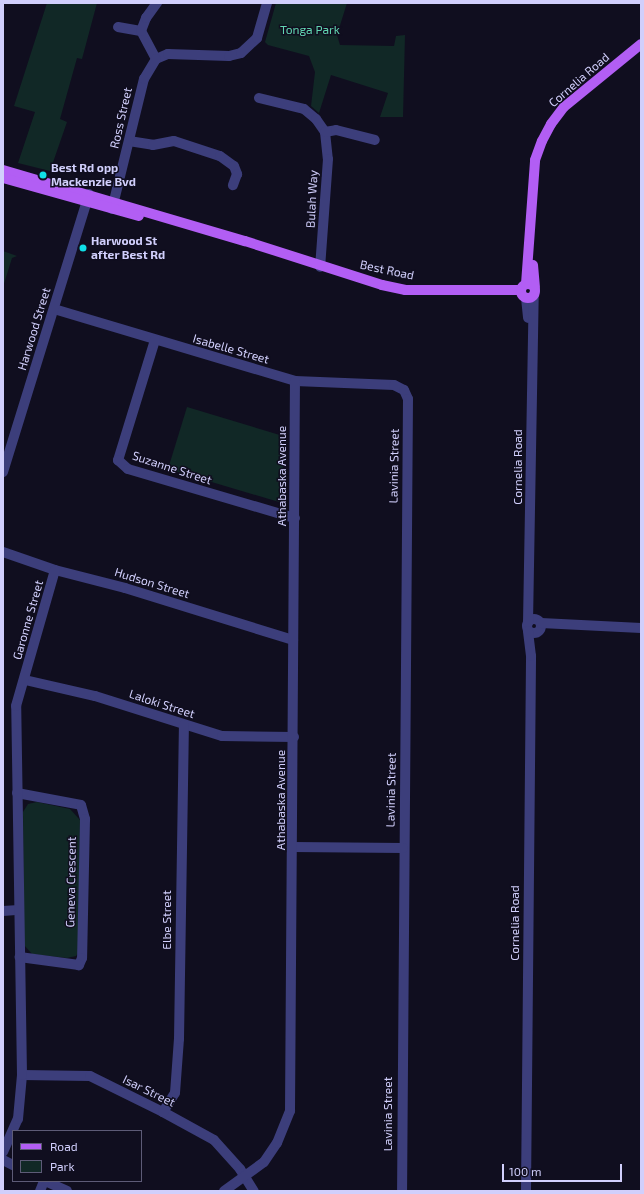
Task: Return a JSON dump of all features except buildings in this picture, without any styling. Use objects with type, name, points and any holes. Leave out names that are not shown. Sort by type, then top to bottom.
[{"type":"main road","name":"Cornelia Road","points":[[528,291],[535,160],[551,124],[566,106],[641,44]]},
{"type":"main road","name":"Best Road","points":[[3,170],[88,198]]},
{"type":"main road","name":"Best Road","points":[[3,178],[88,198],[243,246],[253,245],[320,267],[405,290],[528,291]]},
{"type":"street","points":[[157,3],[146,18],[141,31],[156,59],[168,54],[229,56],[241,52],[257,38],[267,3]]},
{"type":"street","points":[[118,27],[141,31]]},
{"type":"street","name":"Ross Street","points":[[113,205],[144,79],[156,59]]},
{"type":"street","points":[[259,98],[304,108],[316,119],[325,132],[336,130],[375,140]]},
{"type":"street","name":"Bulah Way","points":[[320,267],[328,159],[325,132]]},
{"type":"street","points":[[129,140],[153,145],[174,142],[220,156],[232,162],[236,170],[233,185]]},
{"type":"street","name":"Harwood Street","points":[[3,472],[88,198]]},
{"type":"street","name":"Cornelia Road","points":[[526,1191],[531,656],[535,627],[530,589],[532,346],[528,291]]},
{"type":"street","name":"Isabelle Street","points":[[54,310],[295,381],[394,385],[404,390]]},
{"type":"street","name":"Suzanne Street","points":[[155,340],[118,460],[128,470],[295,518]]},
{"type":"street","name":"Athabaska Avenue","points":[[224,1191],[264,1162],[277,1143],[290,1111],[294,737],[293,640],[295,381]]},
{"type":"street","name":"Lavinia Street","points":[[402,1191],[403,848],[408,399],[404,390]]},
{"type":"street","name":"Hudson Street","points":[[3,552],[55,570],[125,588],[293,640]]},
{"type":"street","name":"Garonne Street","points":[[13,1130],[18,1119],[22,1075],[16,706],[25,680],[55,570]]},
{"type":"street","points":[[535,627],[563,626],[641,628]]},
{"type":"street","name":"Laloki Street","points":[[25,680],[95,696],[230,737],[294,737]]},
{"type":"street","name":"Elbe Street","points":[[163,1112],[175,1093],[179,1039],[184,724]]},
{"type":"street","name":"Geneva Crescent","points":[[18,793],[81,806],[84,819],[82,958],[79,965],[20,957]]},
{"type":"street","points":[[293,847],[403,848]]},
{"type":"street","points":[[3,911],[19,910]]},
{"type":"street","name":"Isar Street","points":[[22,1075],[90,1076],[163,1112],[214,1140],[254,1191]]},
{"type":"street","name":"Garonne Street","points":[[3,1152],[12,1132]]},
{"type":"street","points":[[3,1160],[12,1164]]},
{"type":"street","points":[[40,1191],[44,1182]]},
{"type":"street","points":[[47,1182],[67,1191]]},
{"type":"green space","points":[[47,3],[97,3],[82,59],[77,58],[60,119],[67,122],[50,171],[18,163],[35,112],[14,106]]},
{"type":"green space","name":"Tonga Park","points":[[276,3],[347,3],[337,35],[340,45],[394,46],[396,36],[405,35],[403,117],[380,117],[388,93],[331,75],[319,113],[311,106],[315,72],[309,56],[268,45],[265,42]]},
{"type":"green space","points":[[3,251],[17,256],[12,258],[3,287]]},
{"type":"green space","points":[[187,407],[283,436],[283,500],[279,502],[168,469]]},
{"type":"green space","points":[[37,802],[70,809],[80,820],[78,953],[76,956],[67,958],[32,954],[24,945],[23,812],[28,804]]},
{"type":"place","name":"Best Rd opp Mackenzie Bvd","points":[[43,175]]},
{"type":"place","name":"Harwood St after Best Rd","points":[[83,248]]}]
